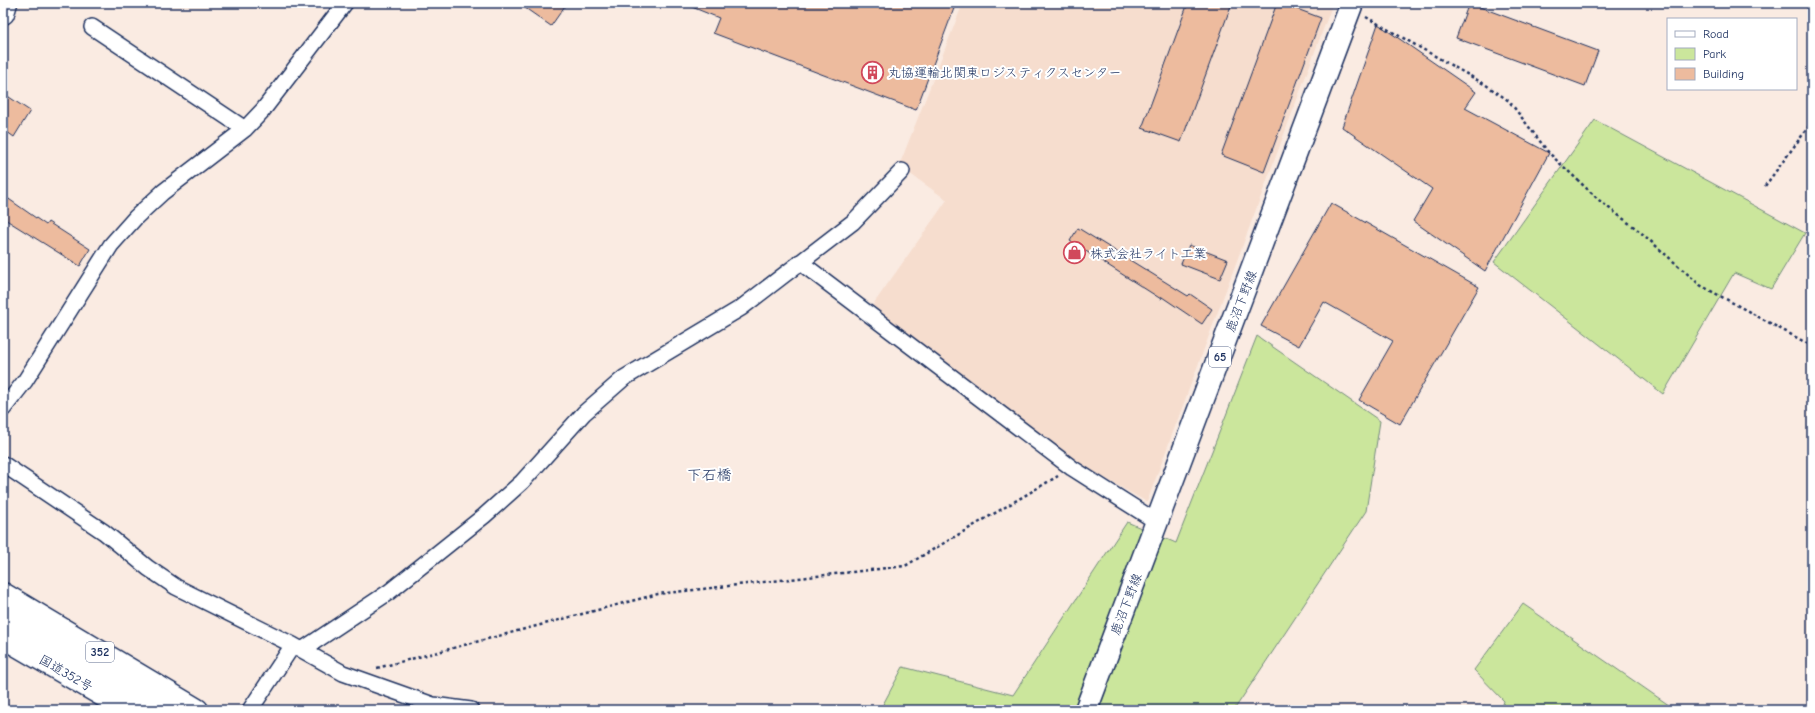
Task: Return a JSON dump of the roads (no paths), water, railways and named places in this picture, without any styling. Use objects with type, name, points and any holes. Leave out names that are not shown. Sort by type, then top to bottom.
[{"type":"main road","points":[[3,13],[6,3]]},
{"type":"main road","name":"鹿沼下野線","points":[[1086,710],[1351,6]]},
{"type":"main road","name":"352","points":[[3,594],[197,710]]},
{"type":"main road","name":"国道352号","points":[[3,617],[38,648],[128,710]]},
{"type":"main road","name":"国道352号","points":[[3,637],[38,648],[162,710]]},
{"type":"main road","points":[[3,654],[99,710]]},
{"type":"street","points":[[3,409],[25,381],[111,245],[136,217],[163,192],[245,129],[263,110],[345,3]]},
{"type":"street","points":[[92,27],[245,129]]},
{"type":"street","points":[[250,710],[297,647],[389,592],[484,516],[522,482],[584,413],[624,378],[741,308],[853,222],[902,171]]},
{"type":"street","points":[[800,262],[1072,468],[1157,522]]},
{"type":"street","points":[[3,464],[104,532],[148,568],[176,587],[350,675],[433,704],[471,710]]},
{"type":"place","name":"丸協運輸北関東ロジスティクスセンター","points":[[872,72]]},
{"type":"place","name":"株式会社ライト工業","points":[[1075,253]]},
{"type":"district","name":"下石橋","points":[[709,475]]}]
